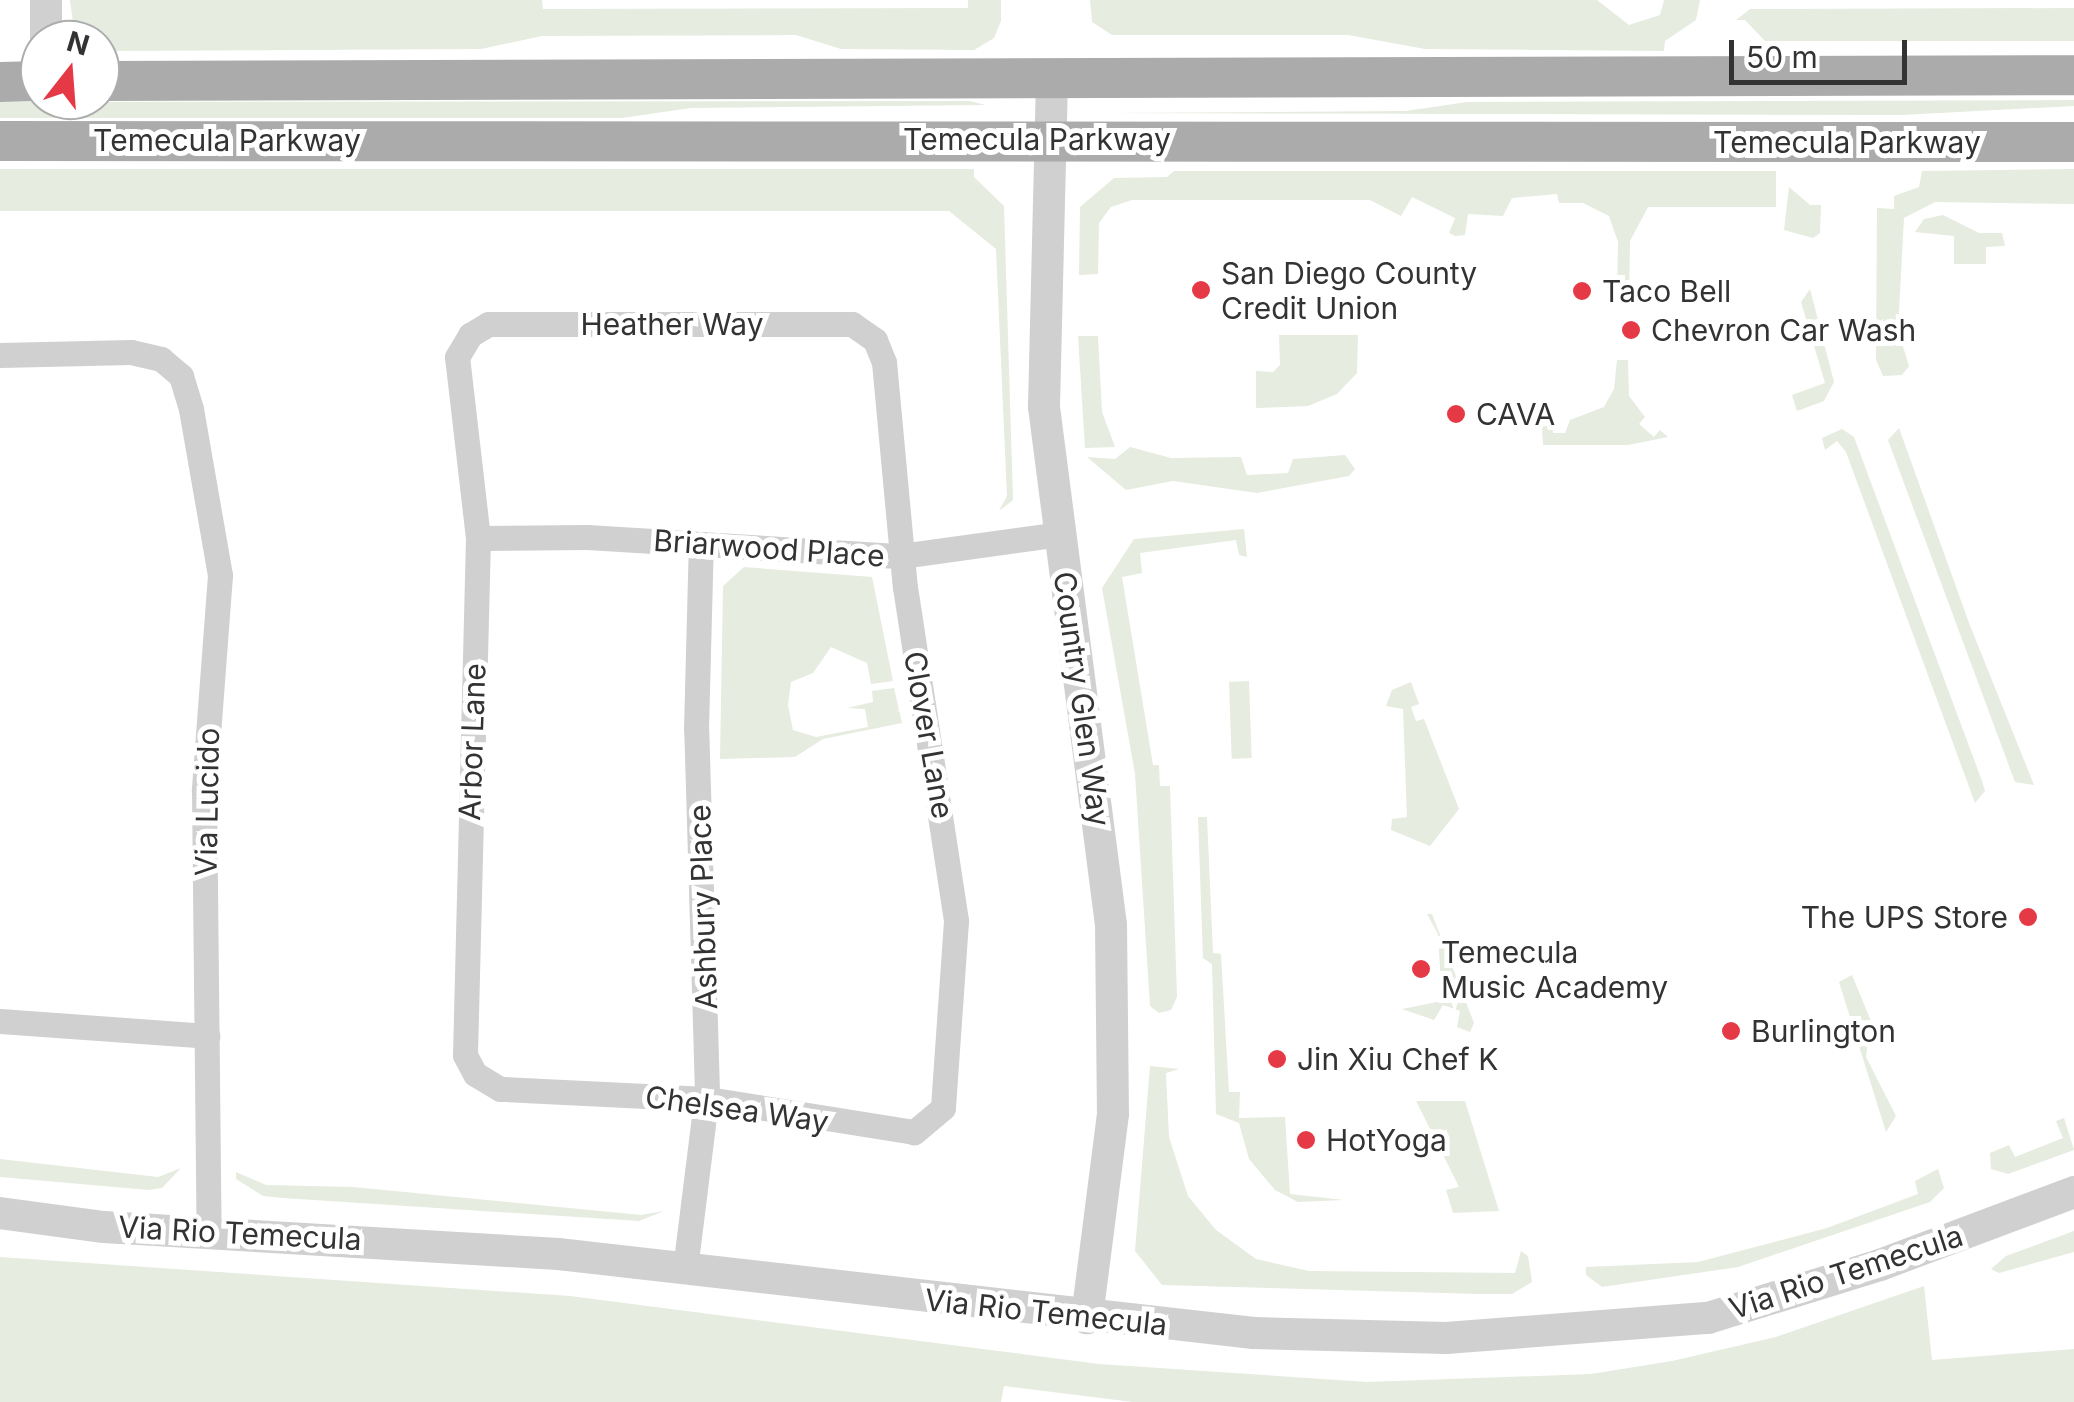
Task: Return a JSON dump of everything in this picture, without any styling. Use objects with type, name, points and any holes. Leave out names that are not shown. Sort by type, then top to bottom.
[{"type":"main road","name":"Temecula Parkway","points":[[120,81],[2074,76]]},
{"type":"main road","name":"Temecula Parkway","points":[[0,140],[2074,142]]},
{"type":"street","name":"Country Glen Way","points":[[1052,79],[1047,139],[1044,407],[1111,924],[1112,1114],[1086,1318]]},
{"type":"street","name":"Heather Way","points":[[457,358],[470,335],[488,324],[852,324],[875,340],[884,362]]},
{"type":"street","name":"Via Lucido","points":[[0,355],[131,352],[162,358],[181,376],[220,575],[204,774],[209,1232]]},
{"type":"street","name":"Arbor Lane","points":[[457,358],[478,538],[465,1056],[475,1074],[500,1089],[522,1090]]},
{"type":"street","name":"Clover Lane","points":[[884,362],[901,556],[956,922],[943,1108]]},
{"type":"street","name":"Briarwood Place","points":[[478,538],[700,544],[901,556],[1059,534]]},
{"type":"street","name":"Ashbury Place","points":[[685,1268],[707,1098],[696,729],[700,544]]},
{"type":"street","points":[[0,1021],[206,1036]]},
{"type":"street","name":"Chelsea Way","points":[[522,1090],[707,1098],[884,1132],[914,1132],[943,1108]]},
{"type":"street","name":"Via Rio Temecula","points":[[0,1214],[209,1232],[429,1242],[1254,1334],[1446,1338],[1708,1318],[1880,1265],[2074,1192]]},
{"type":"shaded area","points":[[70,0],[542,0],[543,9],[968,8],[968,0],[1001,0],[1001,21],[994,38],[974,50],[841,49],[796,35],[542,36],[481,49],[120,51],[120,20],[73,20]]},
{"type":"shaded area","points":[[1090,0],[1597,0],[1629,25],[1660,15],[1664,0],[1700,0],[1696,20],[1665,41],[1664,51],[1425,49],[1348,35],[1112,35],[1092,22]]},
{"type":"shaded area","points":[[2074,8],[2074,41],[1765,41],[1745,20],[1736,20],[1750,9]]},
{"type":"shaded area","points":[[2074,100],[2074,106],[1901,115],[1107,113],[1406,111],[1467,102]]},
{"type":"shaded area","points":[[969,101],[986,105],[691,108],[622,118],[120,118],[120,102]]},
{"type":"shaded area","points":[[0,102],[20,102],[20,118],[0,118]]},
{"type":"shaded area","points":[[0,169],[974,169],[974,177],[1004,206],[1013,500],[999,511],[1007,496],[996,249],[949,211],[0,211]]},
{"type":"shaded area","points":[[2074,169],[2074,204],[1935,202],[1904,218],[1898,330],[1909,366],[1902,375],[1883,376],[1876,360],[1877,208],[1894,209],[1894,196],[1919,187],[1922,171]]},
{"type":"shaded area","points":[[1174,171],[1776,171],[1776,207],[1648,207],[1630,241],[1629,299],[1617,299],[1618,242],[1609,216],[1583,203],[1559,203],[1557,194],[1512,198],[1503,216],[1468,214],[1465,235],[1455,236],[1449,233],[1455,218],[1412,197],[1401,216],[1370,200],[1132,200],[1111,207],[1099,223],[1098,274],[1079,275],[1080,207],[1114,178],[1167,177]]},
{"type":"shaded area","points":[[1789,187],[1810,205],[1821,205],[1820,233],[1813,238],[1784,230]]},
{"type":"shaded area","points":[[1943,215],[1979,233],[2002,233],[2005,246],[1986,247],[1986,264],[1954,264],[1954,236],[1915,232],[1924,219]]},
{"type":"shaded area","points":[[1810,289],[1834,382],[1824,401],[1797,411],[1792,395],[1825,383],[1801,302]]},
{"type":"shaded area","points":[[1279,335],[1358,335],[1357,373],[1337,394],[1308,406],[1256,408],[1256,371],[1273,372],[1280,365]]},
{"type":"shaded area","points":[[1078,336],[1098,336],[1102,412],[1115,447],[1085,448]]},
{"type":"shaded area","points":[[1617,360],[1628,360],[1629,396],[1645,417],[1639,424],[1654,437],[1660,430],[1668,437],[1628,445],[1543,445],[1542,427],[1552,424],[1553,433],[1565,433],[1570,420],[1604,407],[1614,389]]},
{"type":"shaded area","points":[[1899,428],[1969,623],[2034,785],[2015,782],[1888,440]]},
{"type":"shaded area","points":[[1842,429],[1854,437],[1982,781],[1985,791],[1975,803],[1846,452],[1837,441],[1825,450],[1822,438]]},
{"type":"shaded area","points":[[1130,447],[1171,458],[1241,457],[1247,475],[1288,473],[1293,459],[1345,455],[1355,469],[1349,476],[1257,493],[1173,481],[1126,490],[1087,457],[1115,459]]},
{"type":"shaded area","points":[[1244,529],[1247,557],[1239,555],[1236,540],[1140,553],[1142,573],[1122,577],[1153,765],[1159,765],[1160,786],[1170,786],[1177,997],[1171,1010],[1159,1013],[1150,1006],[1135,774],[1102,588],[1134,539]]},
{"type":"shaded area","points":[[744,567],[872,577],[893,681],[871,684],[867,663],[831,647],[813,673],[791,682],[788,705],[793,730],[816,737],[868,727],[865,709],[847,708],[873,702],[872,691],[894,688],[902,723],[823,739],[795,757],[720,759],[723,586]]},
{"type":"shaded area","points":[[1249,681],[1252,758],[1232,759],[1229,682]]},
{"type":"shaded area","points":[[1411,682],[1419,704],[1411,707],[1416,721],[1424,719],[1459,809],[1430,846],[1391,830],[1392,819],[1407,817],[1403,709],[1386,706],[1392,690]]},
{"type":"shaded area","points":[[1198,817],[1207,817],[1213,953],[1221,954],[1229,1092],[1240,1092],[1239,1118],[1285,1117],[1290,1194],[1344,1200],[1298,1202],[1275,1190],[1249,1159],[1239,1123],[1216,1114],[1212,964],[1203,958]]},
{"type":"shaded area","points":[[1427,914],[1432,914],[1474,1023],[1470,1032],[1457,1027],[1460,1011],[1443,1005],[1434,1020],[1402,1009],[1442,1001],[1438,934]]},
{"type":"shaded area","points":[[1852,975],[1871,1021],[1866,1057],[1896,1116],[1886,1132],[1839,982]]},
{"type":"shaded area","points":[[1150,1066],[1179,1069],[1166,1073],[1169,1137],[1188,1196],[1216,1230],[1256,1259],[1309,1271],[1515,1273],[1521,1251],[1528,1256],[1532,1282],[1512,1294],[1162,1285],[1135,1251]]},
{"type":"shaded area","points":[[1416,1101],[1465,1101],[1499,1211],[1453,1213],[1446,1190],[1459,1187]]},
{"type":"shaded area","points":[[2064,1118],[2074,1150],[2008,1174],[1991,1169],[1990,1153],[2009,1145],[2015,1157],[2063,1138],[2056,1121]]},
{"type":"shaded area","points":[[0,1159],[158,1177],[181,1168],[162,1188],[149,1190],[0,1177]]},
{"type":"shaded area","points":[[1938,1169],[1944,1188],[1930,1202],[1738,1267],[1602,1287],[1586,1275],[1586,1267],[1698,1262],[1827,1228],[1918,1194],[1915,1181]]},
{"type":"shaded area","points":[[236,1172],[266,1185],[353,1187],[641,1215],[664,1211],[639,1221],[283,1198],[263,1196],[236,1179]]},
{"type":"shaded area","points":[[2074,1231],[2074,1252],[1999,1273],[1991,1269],[2006,1256]]},
{"type":"shaded area","points":[[0,1257],[570,1296],[1099,1364],[1367,1382],[1591,1374],[1672,1361],[1776,1337],[1924,1286],[1932,1360],[2074,1349],[2074,1402],[1133,1402],[1004,1386],[1001,1402],[0,1402]]},
{"type":"place","name":"San Diego County Credit Union","points":[[1201,290]]},
{"type":"place","name":"Taco Bell","points":[[1582,291]]},
{"type":"place","name":"Chevron Car Wash","points":[[1631,330]]},
{"type":"place","name":"CAVA","points":[[1456,414]]},
{"type":"place","name":"The UPS Store","points":[[2028,917]]},
{"type":"place","name":"Temecula Music Academy","points":[[1421,969]]},
{"type":"place","name":"Burlington","points":[[1731,1031]]},
{"type":"place","name":"Jin Xiu Chef K","points":[[1277,1059]]},
{"type":"place","name":"HotYoga","points":[[1306,1140]]}]
